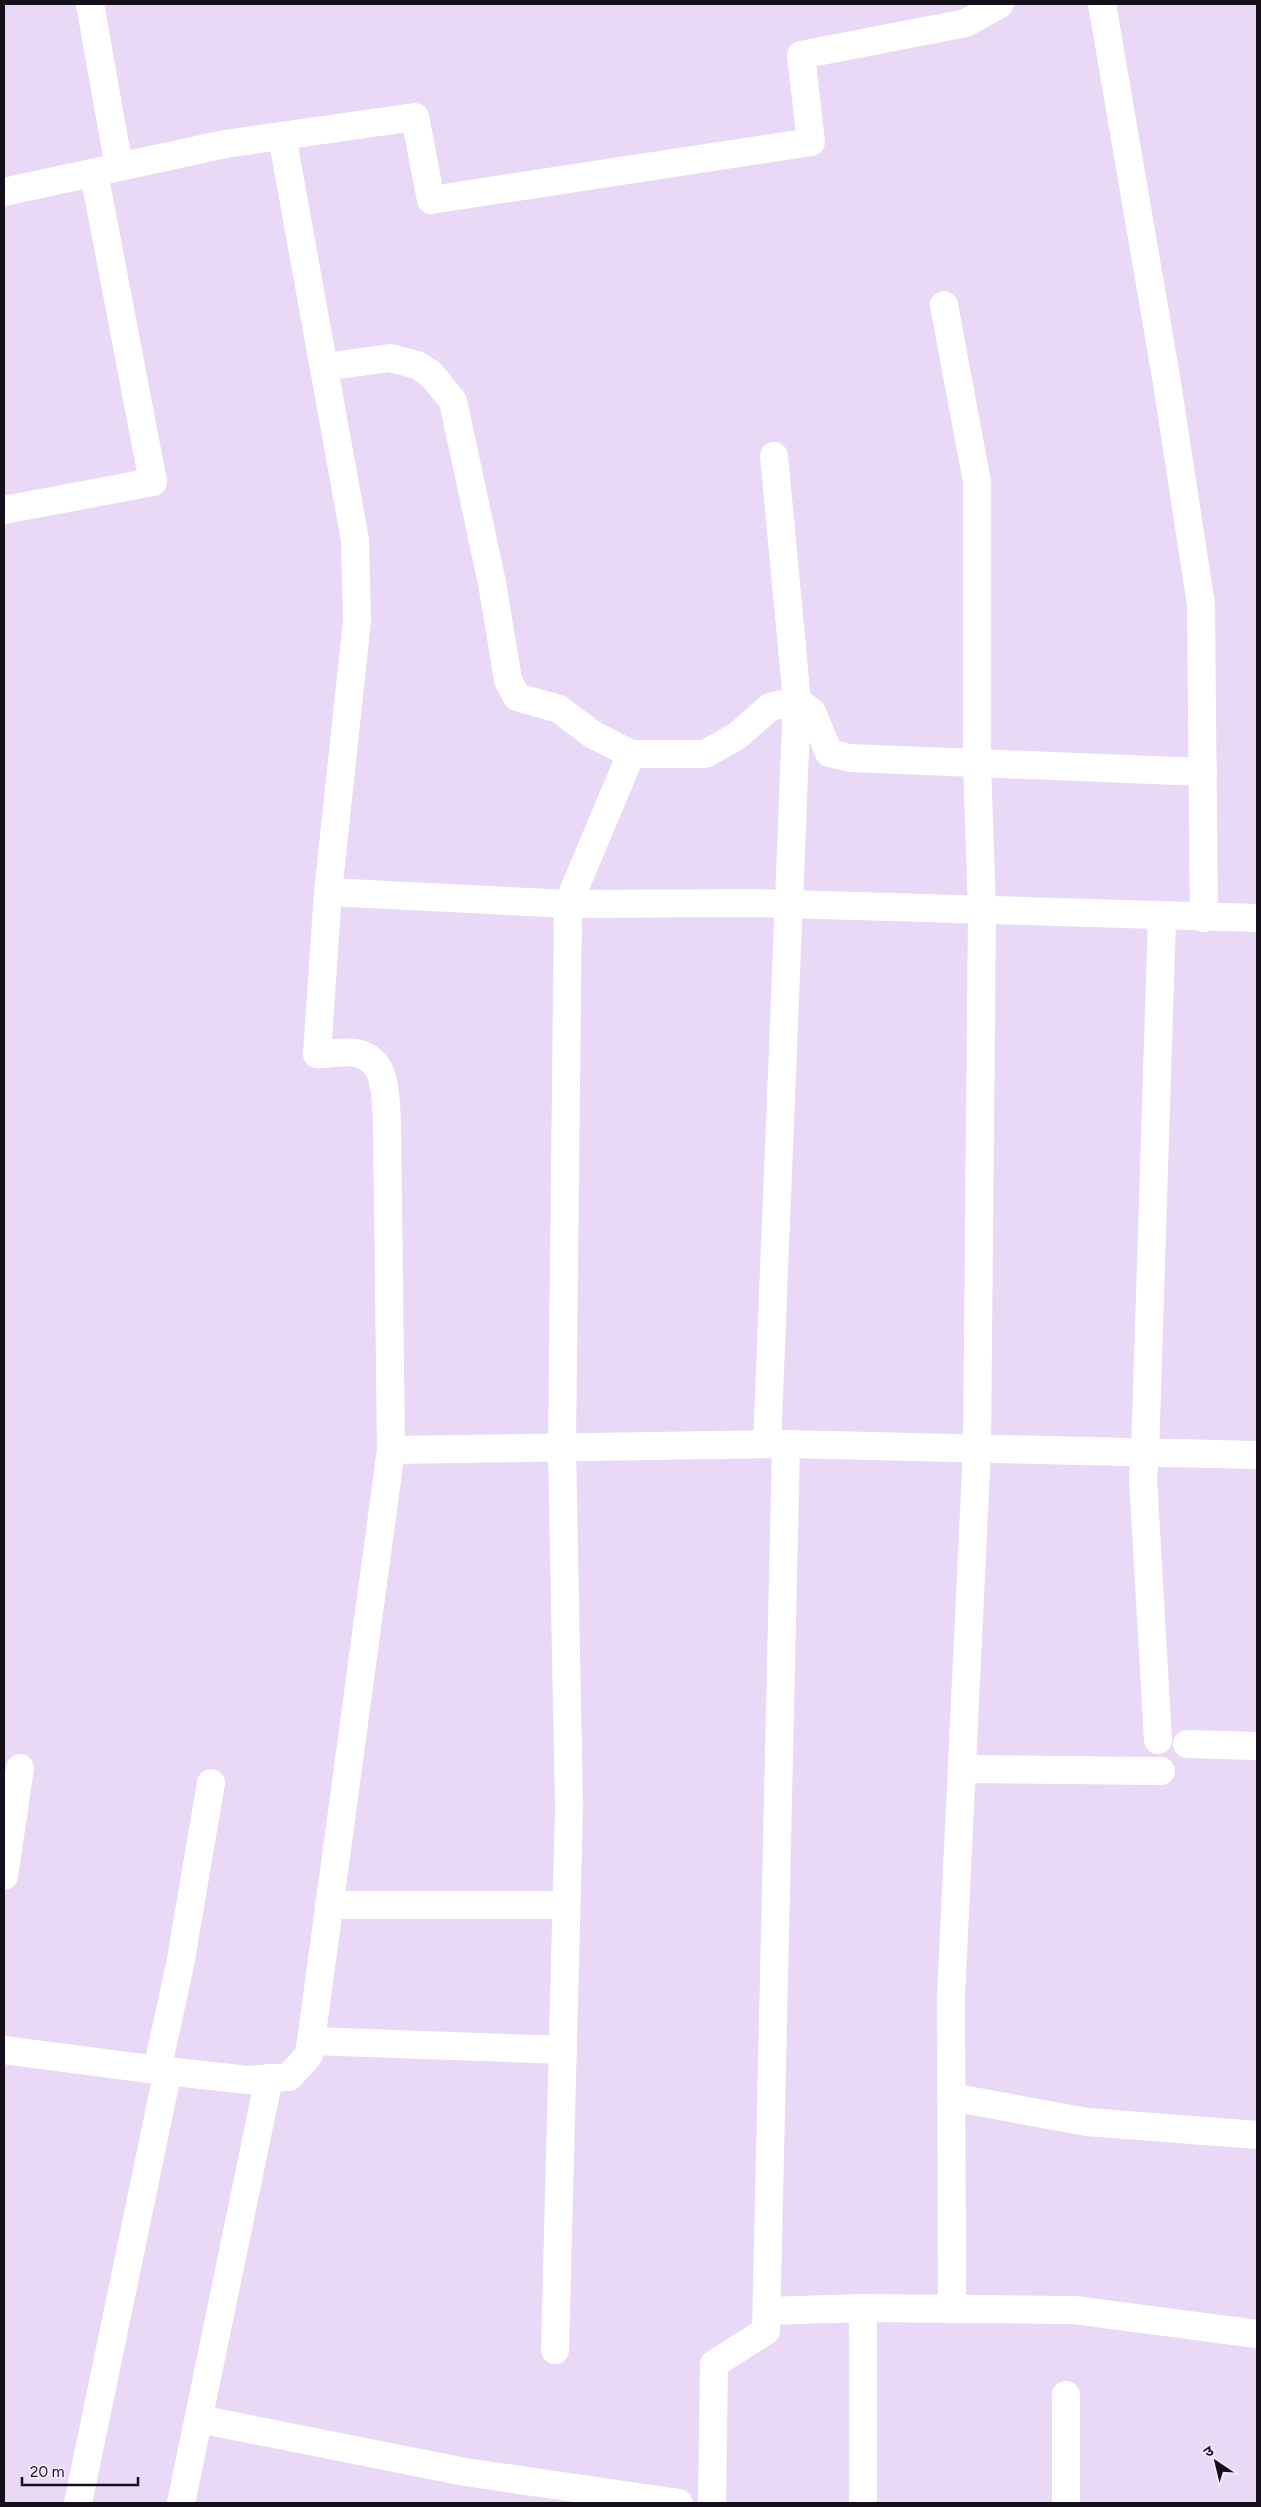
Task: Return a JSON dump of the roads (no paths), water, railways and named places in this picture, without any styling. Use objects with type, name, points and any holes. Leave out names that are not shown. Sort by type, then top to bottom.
[{"type":"street","points":[[4,510],[153,482],[107,170],[90,4]]},
{"type":"street","points":[[4,192],[225,144],[415,117],[431,200],[811,142],[800,55],[966,22],[1000,4]]},
{"type":"street","points":[[1102,4],[1166,383],[1200,605],[1204,918]]},
{"type":"street","points":[[4,2050],[248,2080],[289,2077],[309,2055],[391,1450],[387,1121],[384,1078],[373,1062],[357,1053],[317,1054],[328,892],[357,621],[355,540],[282,136]]},
{"type":"street","points":[[944,305],[977,482],[978,763],[982,910],[977,1449],[951,1996],[952,2309]]},
{"type":"street","points":[[324,367],[390,358],[417,365],[431,374],[453,401],[492,583],[508,680],[517,697],[559,709],[592,734],[632,754],[705,754],[737,736],[770,708],[797,701]]},
{"type":"street","points":[[712,2503],[714,2364],[766,2331],[767,2311],[776,1444],[789,905],[797,701],[774,456]]},
{"type":"street","points":[[797,701],[812,712],[829,752],[850,758],[1203,772]]},
{"type":"street","points":[[554,2350],[569,1807],[562,1448],[568,904],[632,754]]},
{"type":"street","points":[[328,892],[568,904],[789,905],[1162,917],[1257,918]]},
{"type":"street","points":[[1158,1740],[1143,1479],[1162,917]]},
{"type":"street","points":[[391,1450],[776,1444],[1257,1455]]},
{"type":"street","points":[[1187,1744],[1257,1746]]},
{"type":"street","points":[[4,1876],[20,1768]]},
{"type":"street","points":[[962,1769],[1161,1771]]},
{"type":"street","points":[[78,2503],[162,2070],[211,1783]]},
{"type":"street","points":[[329,1904],[566,1905]]},
{"type":"street","points":[[311,2041],[563,2050]]},
{"type":"street","points":[[181,2503],[269,2078]]},
{"type":"street","points":[[951,2097],[1087,2122],[1257,2135]]},
{"type":"street","points":[[767,2311],[863,2308],[1074,2310],[1257,2334]]},
{"type":"street","points":[[863,2308],[863,2503]]},
{"type":"street","points":[[1066,2395],[1066,2503]]},
{"type":"street","points":[[199,2419],[464,2472],[679,2503]]}]
